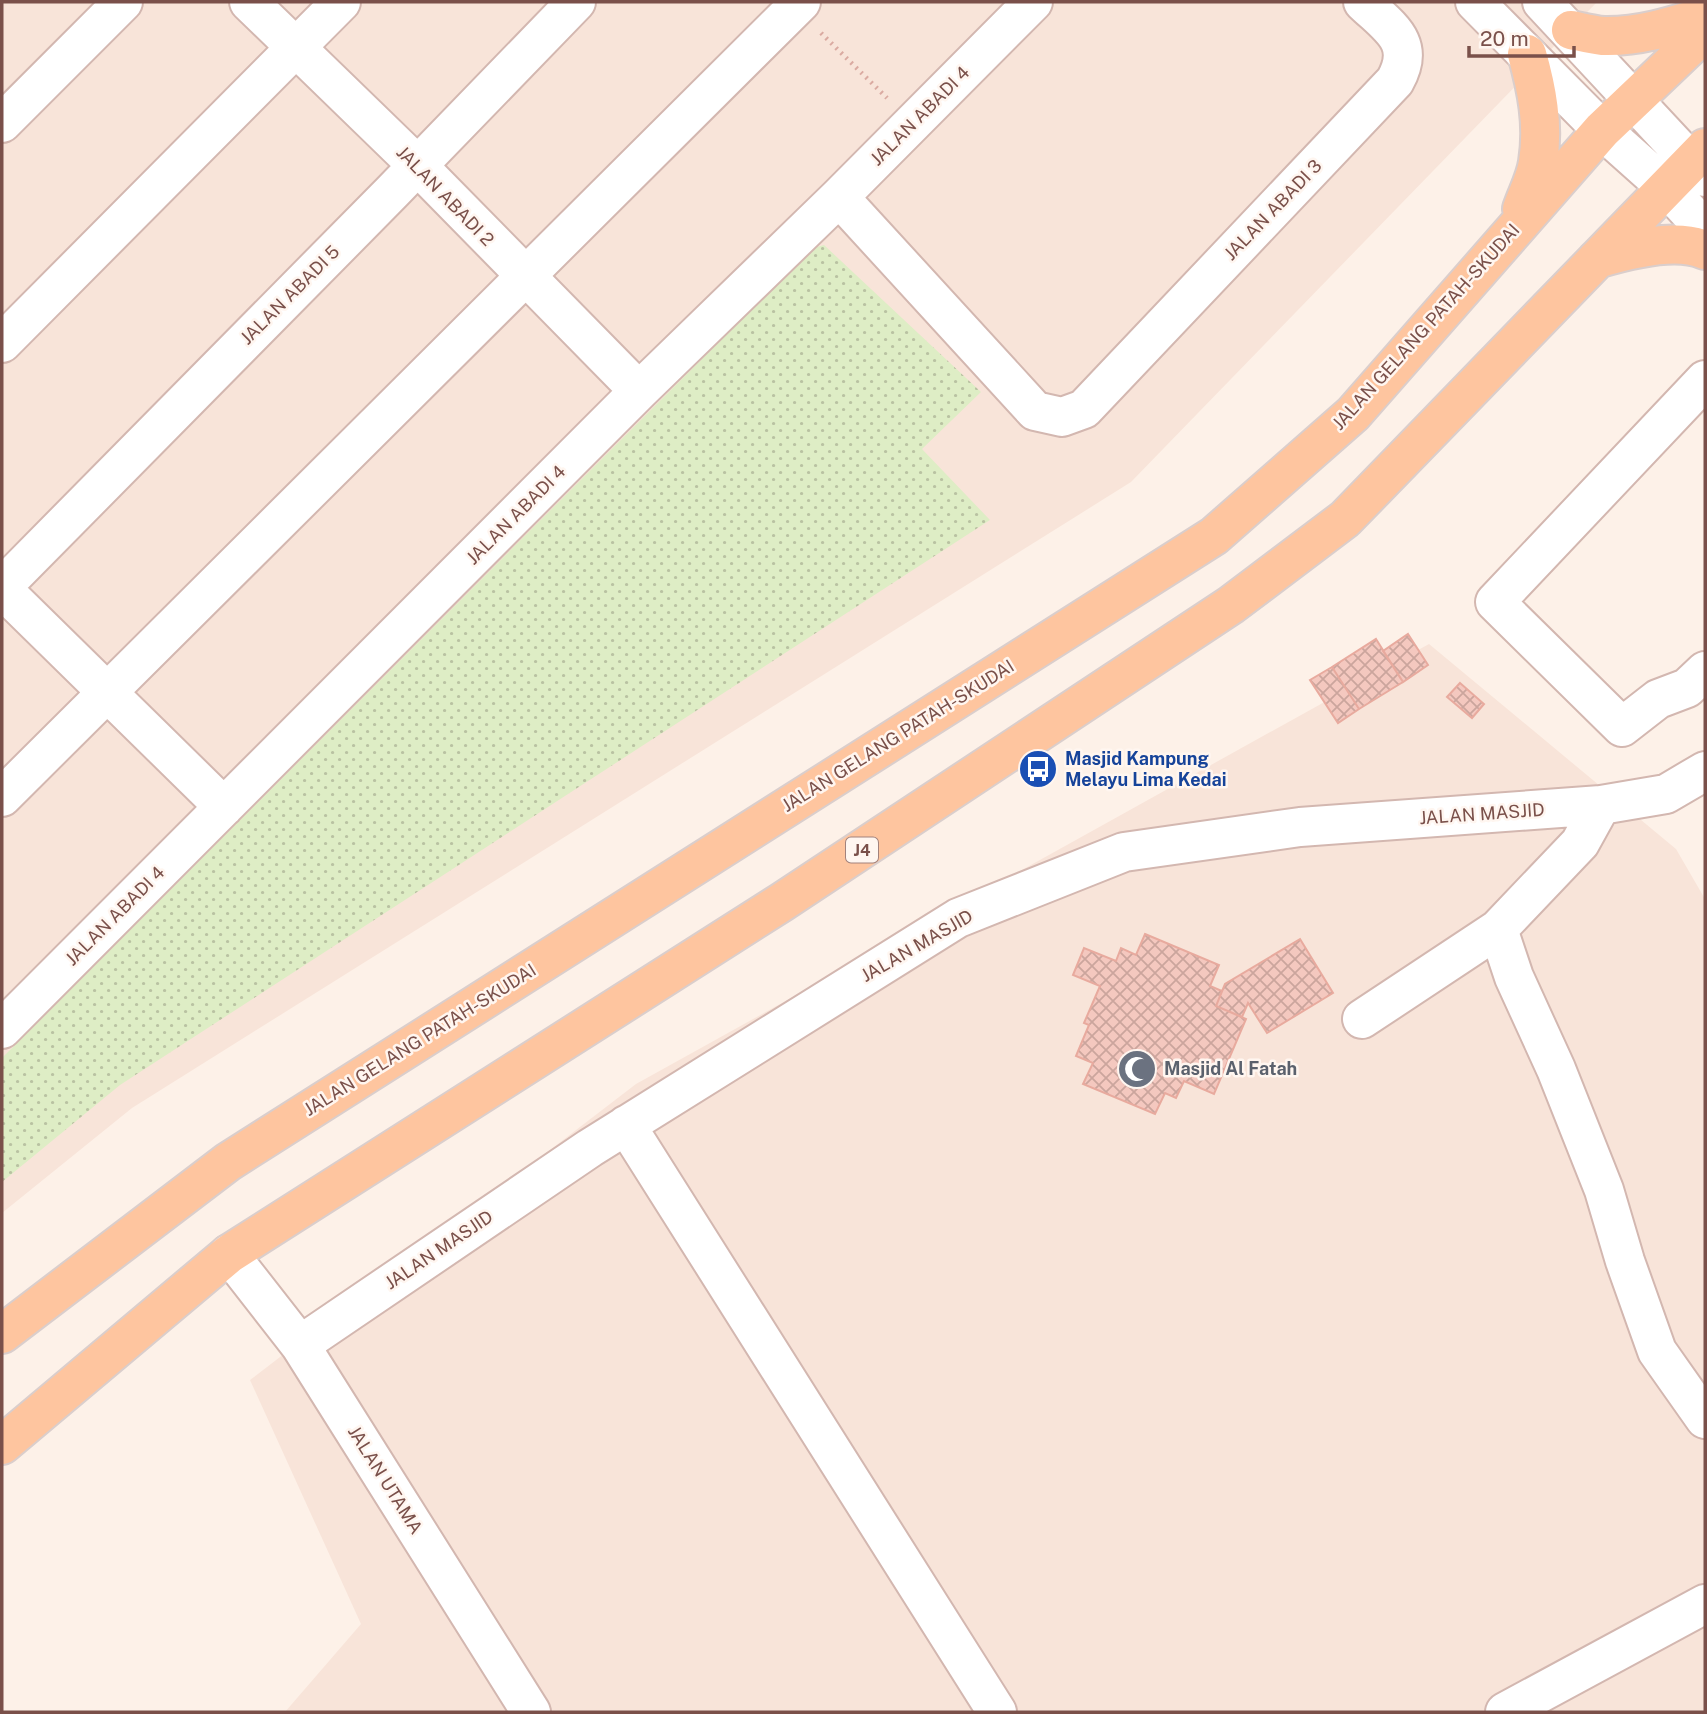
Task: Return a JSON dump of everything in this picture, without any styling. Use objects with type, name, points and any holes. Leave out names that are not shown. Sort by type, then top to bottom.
[{"type":"main road","points":[[1571,30],[1603,36],[1629,34],[1660,29],[1705,16]]},
{"type":"main road","name":"JALAN GELANG PATAH-SKUDAI","points":[[2,1334],[228,1162],[1214,536],[1353,414],[1602,130],[1705,32]]},
{"type":"main road","points":[[1515,227],[1538,165],[1540,137],[1538,92],[1527,54]]},
{"type":"main road","name":"J4","points":[[2,1445],[229,1254],[782,902],[1231,605],[1345,519],[1597,259],[1692,168]]},
{"type":"main road","points":[[1597,259],[1626,251],[1667,246],[1698,247],[1705,250]]},
{"type":"street","points":[[2,122],[123,2]]},
{"type":"street","name":"JALAN ABADI 2","points":[[249,2],[417,165],[525,278],[639,391]]},
{"type":"street","points":[[2,343],[341,2]]},
{"type":"street","name":"JALAN ABADI 5","points":[[2,588],[576,2]]},
{"type":"street","name":"JALAN ABADI 4","points":[[2,1029],[1032,2]]},
{"type":"street","name":"JALAN ABADI 3","points":[[839,197],[1035,411],[1062,417],[1084,409],[1395,81],[1401,71],[1402,40],[1363,2]]},
{"type":"street","points":[[1475,2],[1602,130],[1692,168]]},
{"type":"street","points":[[1542,2],[1635,100],[1692,168],[1705,229]]},
{"type":"street","points":[[2,797],[798,4]]},
{"type":"street","points":[[1705,380],[1495,602],[1622,727],[1658,699],[1687,688],[1705,671]]},
{"type":"street","points":[[2,588],[224,807]]},
{"type":"street","name":"JALAN MASJID","points":[[300,1345],[590,1148],[958,918],[1124,852],[1300,827],[1601,805],[1666,794],[1705,771]]},
{"type":"street","points":[[1362,1019],[1498,929],[1580,843],[1601,805]]},
{"type":"street","points":[[1498,929],[1514,977],[1556,1069],[1604,1190],[1625,1261],[1657,1351],[1705,1419]]},
{"type":"street","points":[[626,1125],[997,1712]]},
{"type":"street","name":"JALAN UTAMA","points":[[229,1254],[300,1345],[531,1712]]},
{"type":"street","points":[[1505,1712],[1705,1604]]},
{"type":"path","points":[[798,4],[913,123]]},
{"type":"shaded area","points":[[2,2],[1597,2],[1131,482],[132,1108],[2,1213]]},
{"type":"shaded area","points":[[1429,644],[1676,849],[1705,899],[1705,1712],[285,1712],[361,1624],[250,1380],[636,1084]]},
{"type":"green space","points":[[824,245],[981,392],[922,449],[990,520],[120,1085],[2,1182],[2,1058],[813,248]]},
{"type":"building","points":[[1408,634],[1428,665],[1403,682],[1383,651]]},
{"type":"building","points":[[1376,639],[1403,682],[1359,709],[1332,667]]},
{"type":"building","points":[[1332,667],[1359,709],[1338,723],[1310,680]]},
{"type":"building","points":[[1460,683],[1484,704],[1472,718],[1447,697]]},
{"type":"building","points":[[1145,934],[1219,965],[1210,986],[1222,991],[1216,1006],[1246,1019],[1214,1094],[1184,1081],[1176,1098],[1165,1093],[1155,1114],[1083,1084],[1093,1063],[1076,1056],[1089,1025],[1084,1023],[1100,986],[1073,975],[1084,948],[1116,961],[1121,948],[1136,955]]},
{"type":"building","points":[[1300,939],[1333,993],[1267,1033],[1248,1003],[1242,1017],[1216,1006],[1225,984]]},
{"type":"place","name":"Masjid Kampung Melayu Lima Kedai","points":[[1038,769]]},
{"type":"place","name":"Masjid Al Fatah","points":[[1137,1069]]}]
